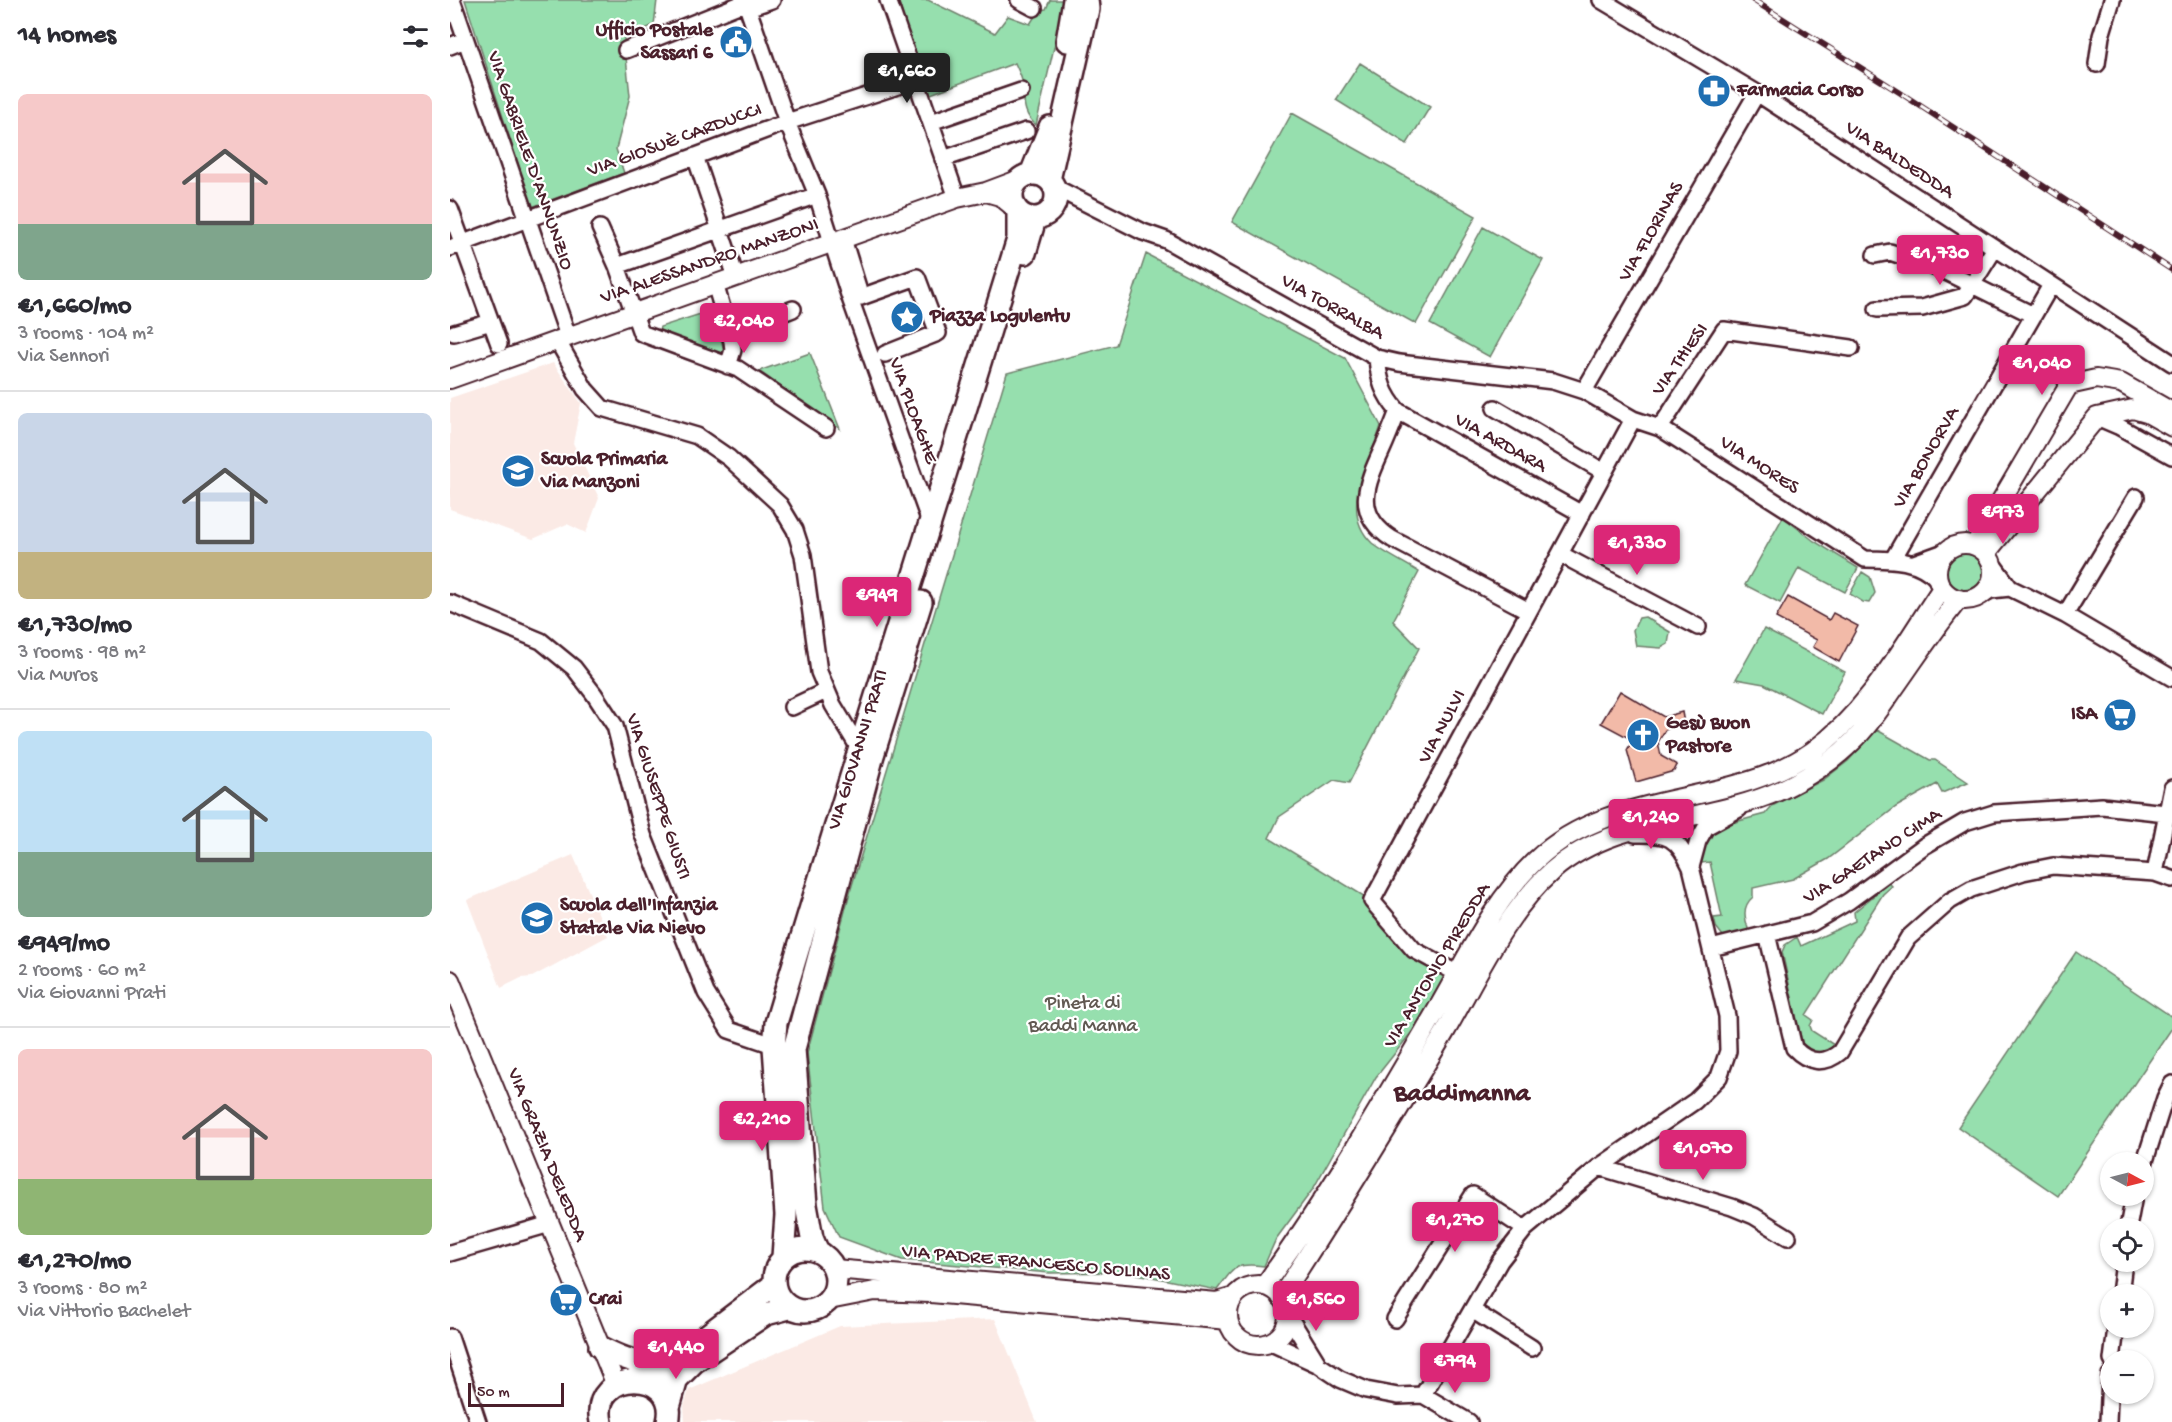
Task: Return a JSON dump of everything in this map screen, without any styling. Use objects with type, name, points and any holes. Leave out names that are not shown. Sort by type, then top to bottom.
[{"type":"main road","points":[[1042,185],[1012,193],[1023,213],[1046,215],[1042,185],[1048,136],[1074,0]]},
{"type":"main road","points":[[1042,185],[1088,9],[1087,0]]},
{"type":"main road","name":"VIA GIOVANNI PRATI","points":[[818,1252],[812,1238],[784,1048],[776,1023],[859,748],[931,525],[1018,239],[1023,213]]},
{"type":"main road","name":"VIA GIOVANNI PRATI","points":[[783,1257],[786,1215],[784,1048],[941,538],[1023,213]]},
{"type":"main road","points":[[803,1249],[818,1252],[830,1262],[834,1269],[836,1285],[829,1300],[815,1310],[797,1311],[789,1308],[776,1294],[773,1275],[783,1257],[789,1253],[803,1249]]},
{"type":"main road","points":[[596,1421],[603,1400],[678,1357],[773,1285]]},
{"type":"main road","points":[[668,1414],[677,1379],[694,1362],[766,1314],[789,1308]]},
{"type":"main road","points":[[600,1347],[640,1363],[678,1357]]},
{"type":"main road","points":[[632,1383],[662,1393],[668,1414]]},
{"type":"street","name":"VIA GABRIELE D'ANNUNZIO","points":[[452,0],[457,43],[527,218],[563,338],[585,389],[602,408],[697,436],[729,458],[780,505],[795,530],[803,555],[819,672],[826,690],[859,748]]},
{"type":"street","points":[[626,50],[746,3],[772,0]]},
{"type":"street","points":[[888,0],[957,198]]},
{"type":"street","points":[[1019,0],[1034,8]]},
{"type":"street","name":"VIA BALDEDDA","points":[[1601,0],[1756,93],[2172,363]]},
{"type":"street","points":[[2097,64],[2101,36],[2112,0]]},
{"type":"street","points":[[746,3],[787,122],[861,297],[917,277],[938,333],[885,354]]},
{"type":"street","name":"VIA GIOSUÈ CARDUCCI","points":[[456,245],[787,122],[916,80]]},
{"type":"street","points":[[931,122],[1021,91]]},
{"type":"street","name":"VIA FLORINAS","points":[[1584,391],[1756,93]]},
{"type":"street","points":[[943,159],[1026,130]]},
{"type":"street","points":[[695,156],[736,277]]},
{"type":"street","name":"VIA ALESSANDRO MANZONI","points":[[450,379],[957,198],[1042,185]]},
{"type":"street","name":"VIA TORRALBA","points":[[1042,185],[1143,232],[1166,240],[1377,358],[1399,363],[1553,381],[1584,391]]},
{"type":"street","points":[[986,192],[1000,196],[1023,213]]},
{"type":"street","points":[[617,266],[817,195]]},
{"type":"street","points":[[450,209],[456,245],[499,344]]},
{"type":"street","points":[[600,228],[617,266],[641,333],[738,369],[826,428]]},
{"type":"street","name":"VIA PLOAGHE","points":[[838,241],[931,525]]},
{"type":"street","points":[[1877,309],[1922,308],[1965,296],[1995,248]]},
{"type":"street","points":[[1875,255],[1890,252],[1940,270],[2033,315]]},
{"type":"street","points":[[715,284],[733,350],[728,366]]},
{"type":"street","name":"VIA BONORVA","points":[[1893,559],[2050,285]]},
{"type":"street","points":[[729,334],[793,309]]},
{"type":"street","points":[[454,333],[490,322]]},
{"type":"street","name":"VIA THIESI","points":[[1660,428],[1724,330],[1851,348]]},
{"type":"street","points":[[1377,358],[1378,380],[1398,411],[1368,480],[1365,499],[1371,519],[1380,531],[1392,539],[1529,611]]},
{"type":"street","points":[[1979,596],[1990,585],[1993,578],[1984,553],[2069,386],[2096,379],[2121,383],[2172,412]]},
{"type":"street","name":"VIA MORES","points":[[1584,391],[1633,419],[1660,428],[1865,559],[1893,559],[1914,563],[1947,551]]},
{"type":"street","points":[[1496,408],[1604,472]]},
{"type":"street","points":[[1984,553],[2097,417],[2133,409],[2147,413],[2172,427]]},
{"type":"street","name":"VIA ARDARA","points":[[1398,411],[1582,514]]},
{"type":"street","points":[[2097,417],[2172,456]]},
{"type":"street","name":"VIA NULVI","points":[[1458,974],[1414,950],[1372,901],[1633,419]]},
{"type":"street","points":[[2066,615],[2136,497]]},
{"type":"street","points":[[2010,588],[1991,590],[1979,596],[1959,599],[1940,585],[1938,565],[1947,551],[1960,544],[1984,553],[2010,588],[2066,615],[2172,678]]},
{"type":"street","points":[[1560,554],[1698,627]]},
{"type":"street","name":"VIA MORES","points":[[1914,563],[1940,585]]},
{"type":"street","name":"VIA ANTONIO PIREDDA","points":[[1264,1286],[1348,1158],[1500,903],[1536,860],[1579,829],[1616,813],[1766,776],[1812,752],[1835,733],[1869,695],[1940,585]]},
{"type":"street","name":"VIA ANTONIO PIREDDA","points":[[1281,1297],[1375,1148],[1516,911],[1551,872],[1579,850],[1614,835],[1671,819],[1755,801],[1801,780],[1826,764],[1853,742],[1873,718],[1959,599]]},
{"type":"street","name":"VIA GIUSEPPE GIUSTI","points":[[450,603],[541,641],[574,668],[594,694],[615,726],[643,835],[706,993],[729,1029],[784,1048]]},
{"type":"street","points":[[792,707],[826,690]]},
{"type":"street","points":[[2155,873],[2172,788]]},
{"type":"street","points":[[1691,867],[1698,841],[1706,827],[1755,801]]},
{"type":"street","name":"VIA GAETANO CIMA","points":[[1711,948],[1812,923],[1848,901],[1924,846],[1965,822],[1994,813],[2102,806],[2166,813]]},
{"type":"street","points":[[1423,1395],[1500,1261],[1525,1229],[1599,1167],[1695,1101],[1719,1077],[1728,1051],[1727,1016],[1691,867],[1681,848],[1667,835],[1614,835]]},
{"type":"street","points":[[1767,934],[1794,1048],[1805,1058],[1827,1060],[1840,1052],[1908,938],[1950,901],[1971,889],[1998,879],[2053,866],[2155,873],[2172,879]]},
{"type":"street","name":"VIA GRAZIA DELEDDA","points":[[452,988],[600,1347],[632,1383]]},
{"type":"street","points":[[2148,1152],[2165,1098],[2172,1084]]},
{"type":"street","points":[[1599,1167],[1732,1207],[1754,1216],[1788,1236]]},
{"type":"street","points":[[1395,1319],[1473,1195],[1525,1229]]},
{"type":"street","points":[[450,1253],[550,1224]]},
{"type":"street","name":"VIA PADRE FRANCESCO SOLINAS","points":[[834,1269],[1217,1302],[1234,1296]]},
{"type":"street","points":[[1288,1315],[1283,1331],[1271,1342],[1262,1345],[1244,1342],[1231,1329],[1228,1320],[1230,1304],[1234,1296],[1248,1287],[1264,1286],[1281,1297],[1288,1315],[1319,1365]]},
{"type":"street","name":"VIA PADRE FRANCESCO SOLINAS","points":[[829,1300],[875,1291],[931,1293],[1228,1320]]},
{"type":"street","points":[[1472,1310],[1532,1348]]},
{"type":"street","points":[[450,1337],[478,1422]]},
{"type":"street","points":[[1271,1342],[1365,1390],[1398,1396],[1423,1395],[1470,1422]]},
{"type":"street","points":[[2108,1422],[2109,1404]]},
{"type":"shaded area","name":"Scuola Primaria Via Manzoni","points":[[553,363],[581,403],[573,443],[599,498],[586,533],[567,524],[533,539],[450,509],[450,398]]},
{"type":"shaded area","name":"Scuola dell'Infanzia Statale Via Nievo","points":[[573,855],[608,936],[532,977],[521,978],[501,988],[467,900]]},
{"type":"shaded area","points":[[995,1319],[1037,1422],[685,1422],[684,1406],[689,1390],[840,1326]]},
{"type":"green space","points":[[465,0],[657,0],[654,25],[624,38],[630,96],[616,149],[624,173],[532,207]]},
{"type":"green space","points":[[898,0],[928,0],[995,33],[1008,16],[1030,24],[1039,10],[1046,9],[1050,0],[1065,0],[1036,125],[1026,110],[1021,79],[1015,63],[928,95]]},
{"type":"green space","points":[[1360,63],[1430,107],[1407,144],[1336,100]]},
{"type":"green space","points":[[1292,113],[1476,216],[1416,324],[1232,222]]},
{"type":"green space","points":[[1483,227],[1543,260],[1490,357],[1430,324]]},
{"type":"green space","name":"Pineta di Baddi Manna","points":[[1146,254],[1345,358],[1381,426],[1360,485],[1357,516],[1362,530],[1372,543],[1419,572],[1393,621],[1419,648],[1349,783],[1334,780],[1279,817],[1269,838],[1372,901],[1401,936],[1458,974],[1376,1077],[1313,1189],[1276,1239],[1264,1266],[1246,1265],[1236,1268],[1217,1290],[1127,1272],[1050,1273],[902,1260],[839,1237],[825,1207],[807,1053],[850,892],[1007,373],[1116,345]]},
{"type":"green space","points":[[713,310],[724,350],[721,353],[661,333],[659,330],[660,327]]},
{"type":"green space","points":[[810,353],[840,429],[759,371]]},
{"type":"green space","points":[[1783,517],[1814,541],[1858,568],[1845,592],[1799,568],[1780,603],[1745,585]]},
{"type":"green space","points":[[1965,554],[1978,559],[1983,572],[1978,585],[1965,590],[1952,585],[1947,572],[1952,559]]},
{"type":"green space","points":[[1862,572],[1870,577],[1875,593],[1869,603],[1850,594]]},
{"type":"green space","points":[[1645,617],[1670,632],[1668,644],[1661,648],[1636,646],[1633,630],[1639,618]]},
{"type":"green space","points":[[1764,629],[1845,672],[1822,714],[1764,684],[1736,679]]},
{"type":"green space","points":[[1877,730],[1930,760],[1935,760],[1968,782],[1942,793],[1937,784],[1896,807],[1828,859],[1793,879],[1753,888],[1753,897],[1745,909],[1749,932],[1730,937],[1723,936],[1716,927],[1714,918],[1722,917],[1710,862],[1701,863],[1700,852],[1705,839],[1720,826],[1765,814],[1772,806],[1823,780],[1848,761]]},
{"type":"green space","points":[[1889,883],[1892,886],[1883,894],[1806,1015],[1813,1020],[1810,1026],[1812,1031],[1834,1045],[1829,1051],[1813,1052],[1802,1043],[1782,952],[1785,945],[1797,937],[1801,946],[1855,921],[1854,912]]},
{"type":"green space","points":[[2076,952],[2172,1017],[2172,1028],[2058,1196],[1958,1127]]},
{"type":"building","points":[[1788,597],[1829,620],[1833,613],[1858,626],[1839,662],[1813,647],[1817,640],[1776,618]]},
{"type":"building","name":"Gesù Buon Pastore","points":[[1620,691],[1664,717],[1682,712],[1685,729],[1677,725],[1665,730],[1658,742],[1661,756],[1677,765],[1674,771],[1636,782],[1627,750],[1633,740],[1601,723]]},
{"type":"railway","points":[[1753,0],[2172,270]]},
{"type":"place","name":"Ufficio Postale Sassari 6","points":[[736,42]]},
{"type":"place","name":"Farmacia Corso","points":[[1714,91]]},
{"type":"place","name":"Piazza Logulentu","points":[[907,317]]},
{"type":"place","name":"Scuola Primaria Via Manzoni","points":[[518,471]]},
{"type":"place","name":"ISA","points":[[2120,715]]},
{"type":"place","name":"Gesù Buon Pastore","points":[[1643,735]]},
{"type":"place","name":"Scuola dell'Infanzia Statale Via Nievo","points":[[537,918]]},
{"type":"place","name":"Crai","points":[[566,1300]]},
{"type":"district","name":"Baddimanna","points":[[1462,1095]]}]
